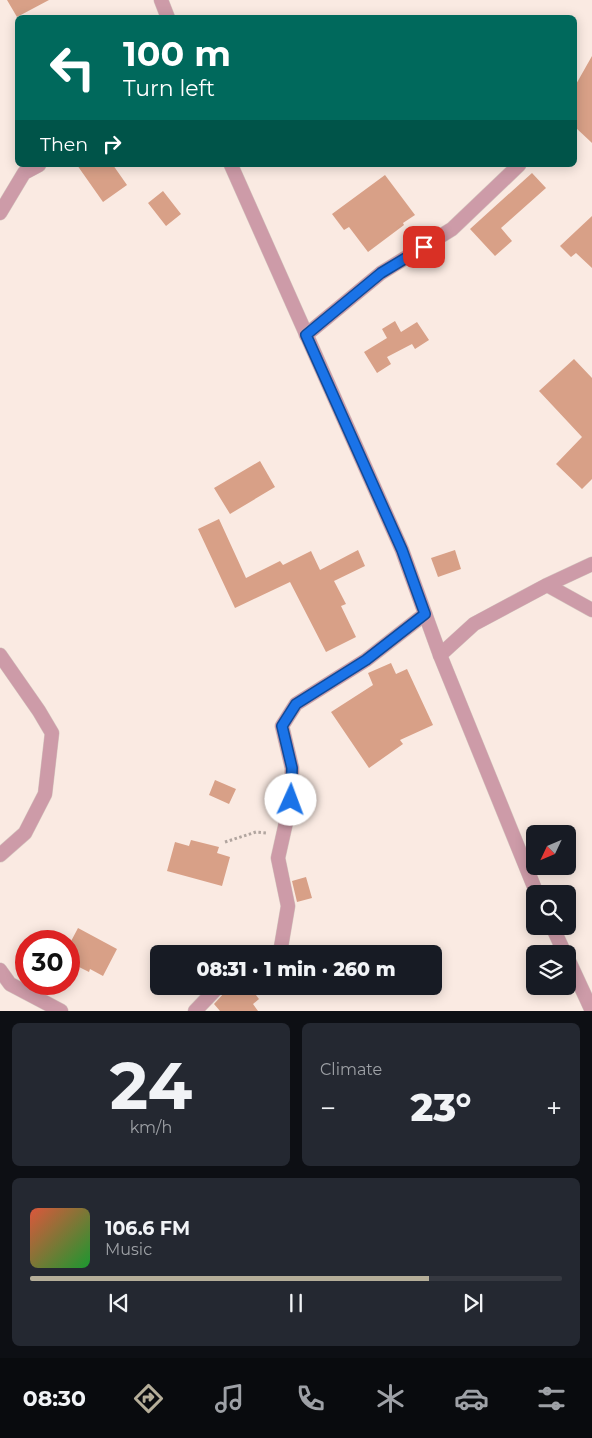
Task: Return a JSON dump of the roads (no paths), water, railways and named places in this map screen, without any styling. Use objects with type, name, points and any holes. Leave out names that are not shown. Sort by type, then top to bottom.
[{"type":"street","points":[[161,0],[167,15]]},
{"type":"street","points":[[0,213],[24,173],[35,167]]},
{"type":"street","points":[[232,167],[402,550],[440,655],[533,885]]},
{"type":"street","points":[[306,335],[381,273],[452,229],[517,167]]},
{"type":"street","points":[[440,655],[474,624],[547,585],[592,564]]},
{"type":"street","points":[[547,585],[592,610]]},
{"type":"street","points":[[281,945],[288,906],[278,858],[291,800],[292,768],[282,726],[296,704],[366,660],[425,614]]},
{"type":"street","points":[[0,655],[39,710],[52,733],[45,794],[25,833],[0,854]]},
{"type":"street","points":[[0,970],[10,984],[61,1010]]},
{"type":"street","points":[[576,976],[592,1010]]},
{"type":"street","points":[[194,1010],[210,995]]}]
